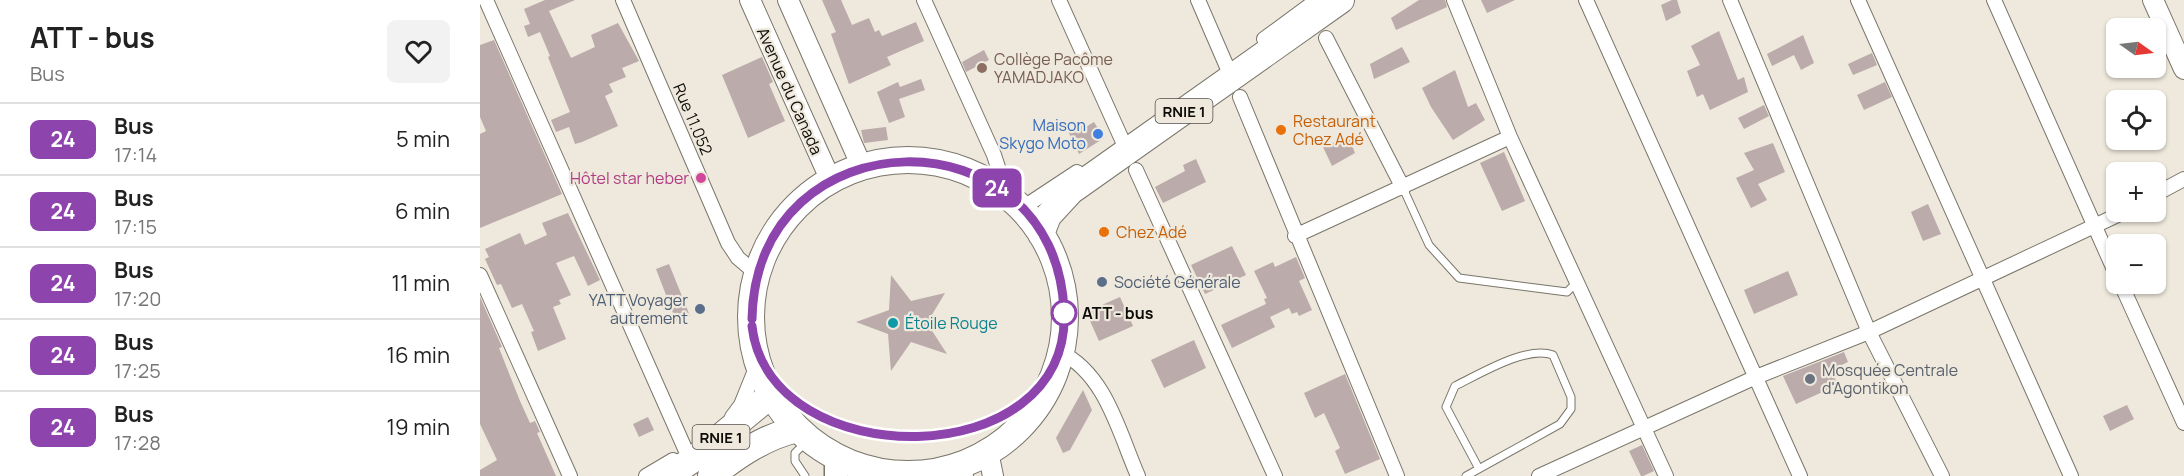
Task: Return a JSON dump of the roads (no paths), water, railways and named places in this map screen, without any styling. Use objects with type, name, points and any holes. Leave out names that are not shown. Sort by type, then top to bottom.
[{"type":"highway","name":"RNIE 1","points":[[1041,234],[1048,216],[1071,190],[1341,0]]},
{"type":"highway","points":[[902,160],[943,164],[972,174],[1014,202],[1041,234],[1055,265],[1063,293],[1064,323],[1060,352],[1052,379],[1035,409],[1011,435],[991,464],[960,471],[919,474],[872,473],[836,467],[803,434],[772,394],[758,363],[752,319],[758,274],[769,246],[785,221],[806,199],[831,181],[862,167],[902,160]]},
{"type":"highway","name":"RNIE 1","points":[[668,476],[695,458],[772,394]]},
{"type":"highway","name":"RNIE 1","points":[[711,476],[758,443],[777,434],[803,434]]},
{"type":"main road","name":"Avenue du Canada","points":[[750,0],[831,181]]},
{"type":"main road","points":[[788,0],[862,167]]},
{"type":"main road","points":[[2153,0],[2184,69]]},
{"type":"street","points":[[486,0],[686,452]]},
{"type":"street","name":"Rue 11.052","points":[[623,0],[728,243],[738,258],[758,274]]},
{"type":"street","points":[[924,0],[1014,202],[1123,142],[1317,0]]},
{"type":"street","points":[[1059,0],[1123,142]]},
{"type":"street","points":[[1198,0],[1227,67]]},
{"type":"street","points":[[1454,0],[1510,137],[1575,284],[1666,476]]},
{"type":"street","points":[[1586,0],[1800,476]]},
{"type":"street","points":[[1730,0],[1869,332],[1942,476]]},
{"type":"street","points":[[1858,0],[2071,476]]},
{"type":"street","points":[[1994,0],[2106,252]]},
{"type":"street","points":[[1326,38],[1402,188]]},
{"type":"street","points":[[1240,98],[1295,236],[1397,476]]},
{"type":"street","points":[[1295,236],[1510,137]]},
{"type":"street","points":[[1136,170],[1275,476]]},
{"type":"street","points":[[2166,189],[2184,179]]},
{"type":"street","points":[[1543,475],[1756,377],[1869,332],[2106,221]]},
{"type":"street","points":[[480,275],[570,476]]},
{"type":"street","points":[[2126,294],[2184,423]]},
{"type":"street","points":[[1060,352],[1080,363],[1101,390],[1138,476]]},
{"type":"street","points":[[646,476],[686,452],[738,410],[758,363]]},
{"type":"lane","points":[[1402,188],[1429,245],[1459,278],[1567,292],[1575,284]]},
{"type":"lane","points":[[1466,476],[1560,424],[1571,409],[1571,397],[1553,355],[1542,351],[1528,353],[1455,386],[1446,406],[1478,468]]},
{"type":"lane","points":[[803,434],[795,453],[795,461],[805,476]]},
{"type":"place","name":"Collège Pacôme YAMADJAKO","points":[[982,68]]},
{"type":"place","name":"Restaurant Chez Adé","points":[[1281,130]]},
{"type":"place","name":"Maison Skygo Moto","points":[[1098,134]]},
{"type":"place","name":"Hôtel star heber","points":[[701,178]]},
{"type":"place","name":"Chez Adé","points":[[1104,232]]},
{"type":"place","name":"Société Générale","points":[[1102,282]]},
{"type":"place","name":"YATT Voyager autrement","points":[[700,309]]},
{"type":"place","name":"ATT - bus","points":[[1064,313]]},
{"type":"place","name":"Étoile Rouge","points":[[893,323]]},
{"type":"place","name":"Mosquée Centrale d'Agontikon","points":[[1810,379]]}]
